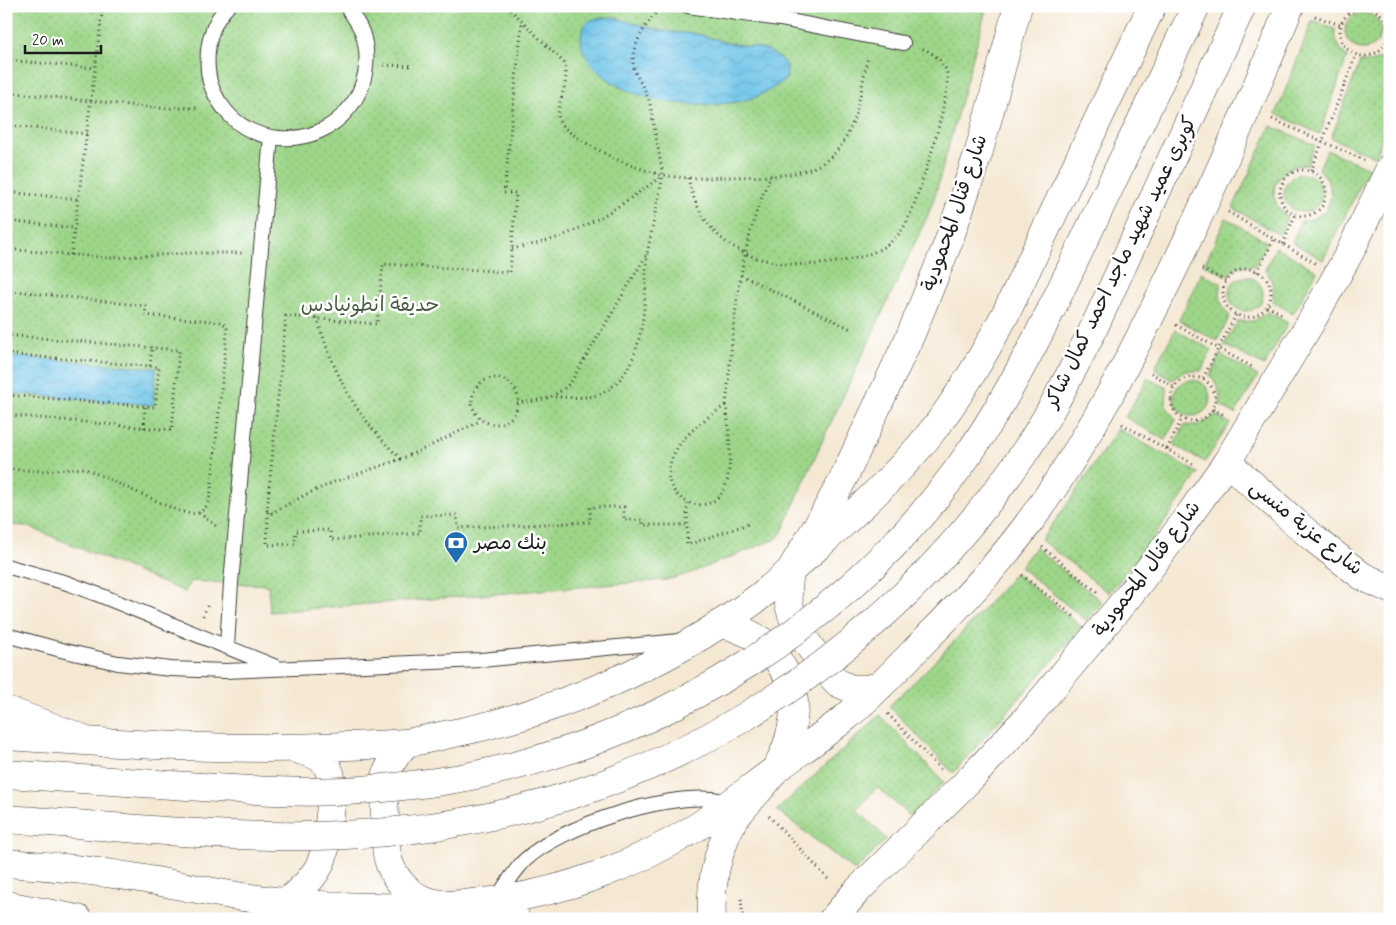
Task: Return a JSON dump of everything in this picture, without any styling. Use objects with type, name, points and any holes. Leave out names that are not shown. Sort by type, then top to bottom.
[{"type":"main road","name":"شارع قنال المحمودية","points":[[790,571],[844,477],[911,334],[944,253],[979,151],[1018,6]]},
{"type":"main road","points":[[6,736],[221,748],[296,749],[406,743],[466,731],[525,716],[583,695],[639,670],[721,624],[790,571],[893,476],[927,438],[956,398],[984,355],[1011,303],[1152,6]]},
{"type":"main road","name":"كوبرى عميد شهيد ماجد احمد كمال شاكر","points":[[6,774],[294,791],[357,790],[412,785],[465,777],[572,749],[624,729],[674,706],[722,680],[760,656],[814,618],[856,582],[895,543],[933,501],[967,456],[998,410],[1051,310],[1196,6]]},
{"type":"main road","name":"كوبرى عميد شهيد ماجد احمد كمال شاكر","points":[[6,819],[250,836],[319,836],[388,832],[456,823],[565,797],[617,778],[669,757],[726,728],[766,704],[812,673],[856,639],[904,596],[937,563],[982,510],[1024,454],[1060,394],[1092,332],[1242,6]]},
{"type":"main road","points":[[6,863],[59,867],[221,894],[286,902],[394,907],[448,905],[538,893],[579,881],[620,867],[658,849],[695,828],[731,804],[846,716],[882,697],[1023,531],[1064,474],[1101,414],[1203,207],[1244,116],[1301,11]]},
{"type":"main road","name":"شارع قنال المحمودية","points":[[833,919],[856,892],[965,784],[1027,718],[1131,593],[1180,528],[1227,462],[1311,322],[1350,252],[1379,158]]},
{"type":"main road","name":"شارع عزبة منسى","points":[[1227,462],[1313,538],[1362,576],[1390,589]]},
{"type":"main road","points":[[790,571],[789,605],[794,621],[827,671],[838,683],[852,689],[866,690],[882,697]]},
{"type":"main road","points":[[712,919],[713,878],[719,854],[728,831],[741,810],[774,770],[783,754],[789,737],[794,700],[790,681],[770,648],[754,636],[738,628],[721,624]]},
{"type":"main road","points":[[6,710],[93,741]]},
{"type":"main road","points":[[406,743],[390,764],[385,776],[388,861],[394,873],[401,884],[411,893],[422,899],[498,913],[516,919]]},
{"type":"main road","points":[[286,902],[306,885],[321,863],[325,850],[332,786],[330,773],[324,762],[313,754],[296,749]]},
{"type":"main road","points":[[6,905],[78,919]]},
{"type":"lane","points":[[228,6],[215,25],[209,41],[208,74],[213,91],[222,105],[237,121],[256,133],[290,139],[309,136],[327,128],[342,116],[354,101],[362,84],[366,65],[365,48],[361,31],[354,16],[346,6]]},
{"type":"lane","points":[[688,6],[780,19],[903,43]]},
{"type":"lane","points":[[227,646],[271,137]]},
{"type":"lane","points":[[6,566],[93,593],[227,646],[279,669]]},
{"type":"lane","points":[[6,635],[118,663],[171,670],[225,671],[482,660],[693,640]]},
{"type":"lane","points":[[496,900],[509,879],[525,860],[545,844],[573,831],[630,810],[677,800],[713,799],[731,804]]},
{"type":"path","points":[[71,255],[103,6]]},
{"type":"path","points":[[507,6],[559,57],[566,70],[567,78],[558,114],[561,124],[609,157],[664,175],[688,178],[798,173],[824,162],[844,142],[856,111],[872,36]]},
{"type":"path","points":[[517,403],[554,397],[588,397],[604,393],[628,369],[637,346],[642,324],[647,254],[664,175],[650,104],[647,94],[634,70],[634,62],[637,45],[652,18],[663,6]]},
{"type":"path","points":[[1372,8],[1383,18],[1388,31],[1388,39],[1378,51],[1371,54],[1356,55],[1349,51],[1340,39],[1340,24],[1350,12],[1372,8]]},
{"type":"path","points":[[1301,11],[1340,24]]},
{"type":"path","points":[[522,22],[504,193],[516,193],[510,272],[383,264],[377,324],[286,316],[267,507],[267,545],[296,544],[296,531],[330,530],[331,540],[420,533],[420,516],[457,515],[458,528],[590,522],[590,507],[624,507],[624,520],[643,520],[643,526],[686,525]]},
{"type":"path","points":[[688,178],[695,205],[710,229],[732,247],[744,253],[770,261],[812,265],[863,256],[890,242],[905,226],[922,181],[948,84],[945,66],[933,53],[903,43]]},
{"type":"path","points":[[1311,171],[1356,55]]},
{"type":"path","points":[[6,60],[95,68]]},
{"type":"path","points":[[366,65],[413,66]]},
{"type":"path","points":[[6,92],[175,109],[202,108],[200,103]]},
{"type":"path","points":[[1270,119],[1322,142],[1379,158],[1390,129]]},
{"type":"path","points":[[6,125],[87,134]]},
{"type":"path","points":[[1303,169],[1311,171],[1323,181],[1326,197],[1318,211],[1304,217],[1296,215],[1288,212],[1283,206],[1279,198],[1279,189],[1287,175],[1303,169]]},
{"type":"path","points":[[512,250],[549,240],[587,224],[618,207],[664,175]]},
{"type":"path","points":[[726,405],[694,428],[673,456],[669,469],[669,480],[672,490],[687,503],[698,506],[708,504],[717,498],[724,489],[729,458],[726,405],[737,294],[744,253],[758,206],[771,175]]},
{"type":"path","points":[[6,192],[78,199]]},
{"type":"path","points":[[1227,212],[1322,267]]},
{"type":"path","points":[[1283,244],[1296,215]]},
{"type":"path","points":[[6,221],[74,228]]},
{"type":"path","points":[[1257,272],[1274,239]]},
{"type":"path","points":[[6,249],[110,258],[216,252],[260,255]]},
{"type":"path","points":[[554,397],[571,382],[647,254]]},
{"type":"path","points":[[1201,268],[1226,281]]},
{"type":"path","points":[[1243,270],[1257,272],[1268,283],[1270,298],[1267,306],[1253,316],[1244,317],[1236,315],[1225,304],[1223,288],[1226,281],[1236,272],[1243,270]]},
{"type":"path","points":[[741,276],[853,330]]},
{"type":"path","points":[[6,290],[146,306],[145,315],[215,322],[227,326],[211,491],[207,506],[199,513],[187,514],[174,509],[84,468],[6,469]]},
{"type":"path","points":[[1267,306],[1287,317]]},
{"type":"path","points":[[1203,378],[1236,315]]},
{"type":"path","points":[[318,318],[337,373],[350,397],[382,440],[401,459]]},
{"type":"path","points":[[1175,324],[1256,369]]},
{"type":"path","points":[[6,335],[179,350],[172,430],[6,415]]},
{"type":"path","points":[[150,366],[152,348]]},
{"type":"path","points":[[6,354],[158,367],[155,408],[6,395]]},
{"type":"path","points":[[1149,372],[1174,387]]},
{"type":"path","points":[[1195,376],[1203,378],[1214,391],[1216,400],[1213,409],[1208,416],[1200,420],[1182,419],[1175,413],[1171,405],[1174,387],[1186,377],[1195,376]]},
{"type":"path","points":[[495,378],[509,383],[517,396],[514,413],[507,420],[491,424],[482,420],[476,415],[472,401],[476,388],[488,379],[495,378]]},
{"type":"path","points":[[144,428],[145,407]]},
{"type":"path","points":[[1167,449],[1182,419]]},
{"type":"path","points":[[268,512],[272,513],[334,482],[401,459],[482,420]]},
{"type":"path","points":[[1119,422],[1196,466]]},
{"type":"path","points":[[687,503],[686,545],[751,522]]},
{"type":"path","points":[[199,513],[219,528],[220,519]]},
{"type":"path","points":[[1037,542],[1101,594]]},
{"type":"path","points":[[1016,570],[1079,621]]},
{"type":"path","points":[[188,631],[198,623],[205,613],[209,601]]},
{"type":"path","points":[[882,697],[944,773]]},
{"type":"path","points":[[768,814],[832,884]]},
{"type":"green space","name":"حديقة انطونيادس","points":[[6,6],[987,6],[934,199],[927,217],[781,534],[776,539],[688,574],[666,580],[270,612],[268,585],[190,581],[185,592],[27,526],[6,525]]},
{"type":"green space","points":[[1363,13],[1375,19],[1381,31],[1375,43],[1363,49],[1351,43],[1345,31],[1351,19]]},
{"type":"green space","points":[[1312,21],[1335,29],[1338,44],[1347,57],[1320,134],[1276,114]]},
{"type":"green space","points":[[1390,50],[1390,120],[1375,157],[1331,138],[1360,62],[1376,60]]},
{"type":"green space","points":[[1271,126],[1315,145],[1307,164],[1287,170],[1276,183],[1274,191],[1275,200],[1287,217],[1280,235],[1233,208]]},
{"type":"green space","points":[[1327,150],[1369,168],[1323,260],[1292,242],[1301,221],[1320,215],[1330,202],[1331,194],[1326,177],[1319,169]]},
{"type":"green space","points":[[1303,174],[1317,179],[1322,193],[1317,207],[1303,212],[1289,207],[1284,193],[1289,179]]},
{"type":"green space","points":[[1226,218],[1267,242],[1255,266],[1239,266],[1226,275],[1204,265]]},
{"type":"green space","points":[[1276,247],[1317,271],[1293,314],[1272,301],[1273,285],[1265,270]]},
{"type":"green space","points":[[1201,273],[1221,283],[1221,301],[1224,309],[1230,316],[1217,341],[1179,320]]},
{"type":"green space","points":[[1246,277],[1253,278],[1258,282],[1262,287],[1262,301],[1258,306],[1253,310],[1246,311],[1239,310],[1234,306],[1230,301],[1229,294],[1230,287],[1234,282],[1239,278]]},
{"type":"green space","points":[[1268,312],[1288,323],[1264,366],[1224,345],[1238,321],[1254,321]]},
{"type":"green space","points":[[1175,330],[1212,350],[1201,371],[1185,371],[1172,380],[1154,369]]},
{"type":"green space","points":[[1220,354],[1258,376],[1235,414],[1220,405],[1218,389],[1210,376]]},
{"type":"green space","points":[[1148,378],[1167,388],[1166,406],[1176,420],[1165,440],[1125,417]]},
{"type":"green space","points":[[1192,380],[1199,381],[1205,385],[1209,391],[1209,405],[1205,411],[1199,415],[1192,416],[1185,415],[1179,411],[1175,405],[1174,398],[1175,391],[1179,385],[1185,381]]},
{"type":"green space","points":[[1215,415],[1230,423],[1205,462],[1174,445],[1185,425],[1201,424]]},
{"type":"green space","points":[[1118,429],[1198,473],[1133,564],[1109,593],[1041,540]]},
{"type":"green space","points":[[1035,548],[1102,602],[1087,621],[1020,567]]},
{"type":"green space","points":[[1015,573],[1082,627],[953,773],[889,706],[954,641]]},
{"type":"green space","points":[[880,715],[944,782],[910,816],[877,787],[857,810],[887,839],[855,871],[777,810]]},
{"type":"water","points":[[613,17],[662,31],[698,34],[728,43],[769,51],[781,59],[787,67],[786,79],[771,90],[747,100],[710,105],[676,103],[628,91],[615,84],[596,69],[582,48],[583,28],[589,21]]},
{"type":"water","points":[[6,356],[156,368],[153,405],[6,393]]},
{"type":"place","name":"بنك مصر","points":[[456,564]]}]
